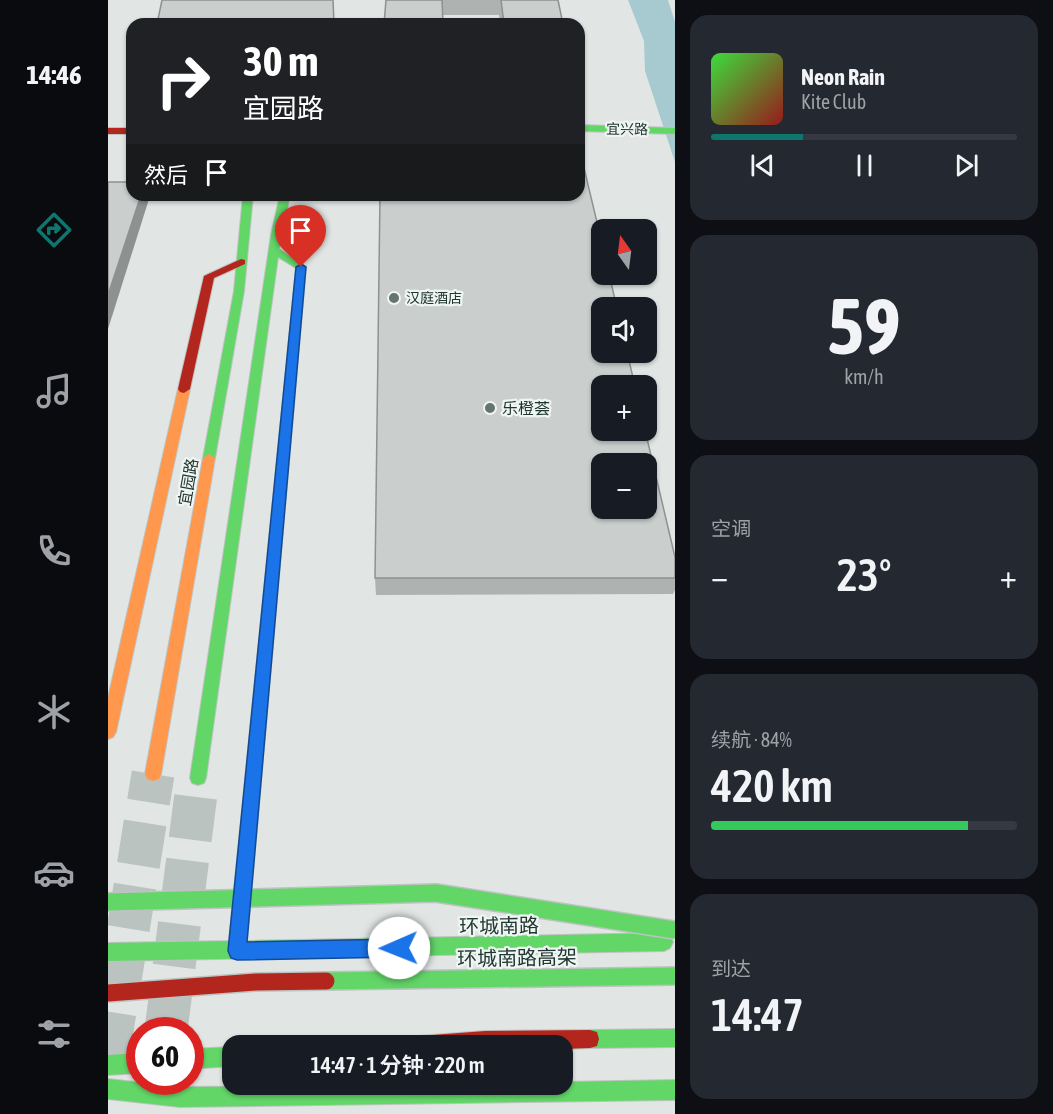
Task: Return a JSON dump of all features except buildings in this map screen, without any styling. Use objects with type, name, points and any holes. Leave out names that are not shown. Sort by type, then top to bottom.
[{"type":"main road","name":"宜兴路","points":[[585,128],[675,131]]},
{"type":"main road","points":[[108,131],[126,130]]},
{"type":"main road","points":[[108,141],[126,141]]},
{"type":"main road","name":"宜园路","points":[[153,774],[238,291],[247,201]]},
{"type":"main road","points":[[198,778],[274,250],[284,201]]},
{"type":"main road","points":[[237,951],[301,267],[274,250]]},
{"type":"main road","points":[[108,732],[208,276],[241,262]]},
{"type":"main road","points":[[108,902],[436,893],[675,930]]},
{"type":"main road","name":"环城南路","points":[[108,952],[675,942]]},
{"type":"main road","name":"环城南路高架","points":[[108,993],[256,982],[675,976]]},
{"type":"main road","points":[[573,1039],[675,1038]]},
{"type":"main road","points":[[204,1058],[222,1057]]},
{"type":"main road","points":[[108,1065],[126,1064]]},
{"type":"main road","points":[[108,1089],[180,1097],[675,1090]]},
{"type":"water","points":[[628,0],[668,0],[675,22],[675,162],[645,71],[644,41]]},
{"type":"tunnel","points":[[108,1055],[153,774]]},
{"type":"tunnel","points":[[168,1017],[198,778]]},
{"type":"traffic: fast","points":[[585,128],[675,131]]},
{"type":"traffic: fast","points":[[209,458],[239,291],[247,201]]},
{"type":"traffic: fast","points":[[198,778],[276,235],[284,201]]},
{"type":"traffic: fast","points":[[237,951],[301,267],[274,250]]},
{"type":"traffic: fast","points":[[108,902],[436,893],[675,930]]},
{"type":"traffic: fast","points":[[108,952],[664,942]]},
{"type":"traffic: fast","points":[[326,981],[675,976]]},
{"type":"traffic: fast","points":[[590,1039],[675,1038]]},
{"type":"traffic: fast","points":[[204,1058],[222,1057]]},
{"type":"traffic: fast","points":[[108,1065],[126,1064]]},
{"type":"traffic: fast","points":[[108,1089],[180,1097],[675,1090]]},
{"type":"traffic: slow","points":[[108,732],[184,389]]},
{"type":"traffic: slow","points":[[153,774],[209,458]]},
{"type":"traffic: jam","points":[[108,131],[126,131]]},
{"type":"traffic: jam","points":[[184,389],[209,276],[241,262]]},
{"type":"traffic: jam","points":[[108,993],[256,982],[326,981]]},
{"type":"traffic: jam","points":[[573,1039],[590,1039]]},
{"type":"place","name":"汉庭酒店","points":[[394,298]]},
{"type":"place","name":"乐橙荟","points":[[490,408]]},
{"type":"route","points":[[301,267],[237,951],[399,948]]}]
